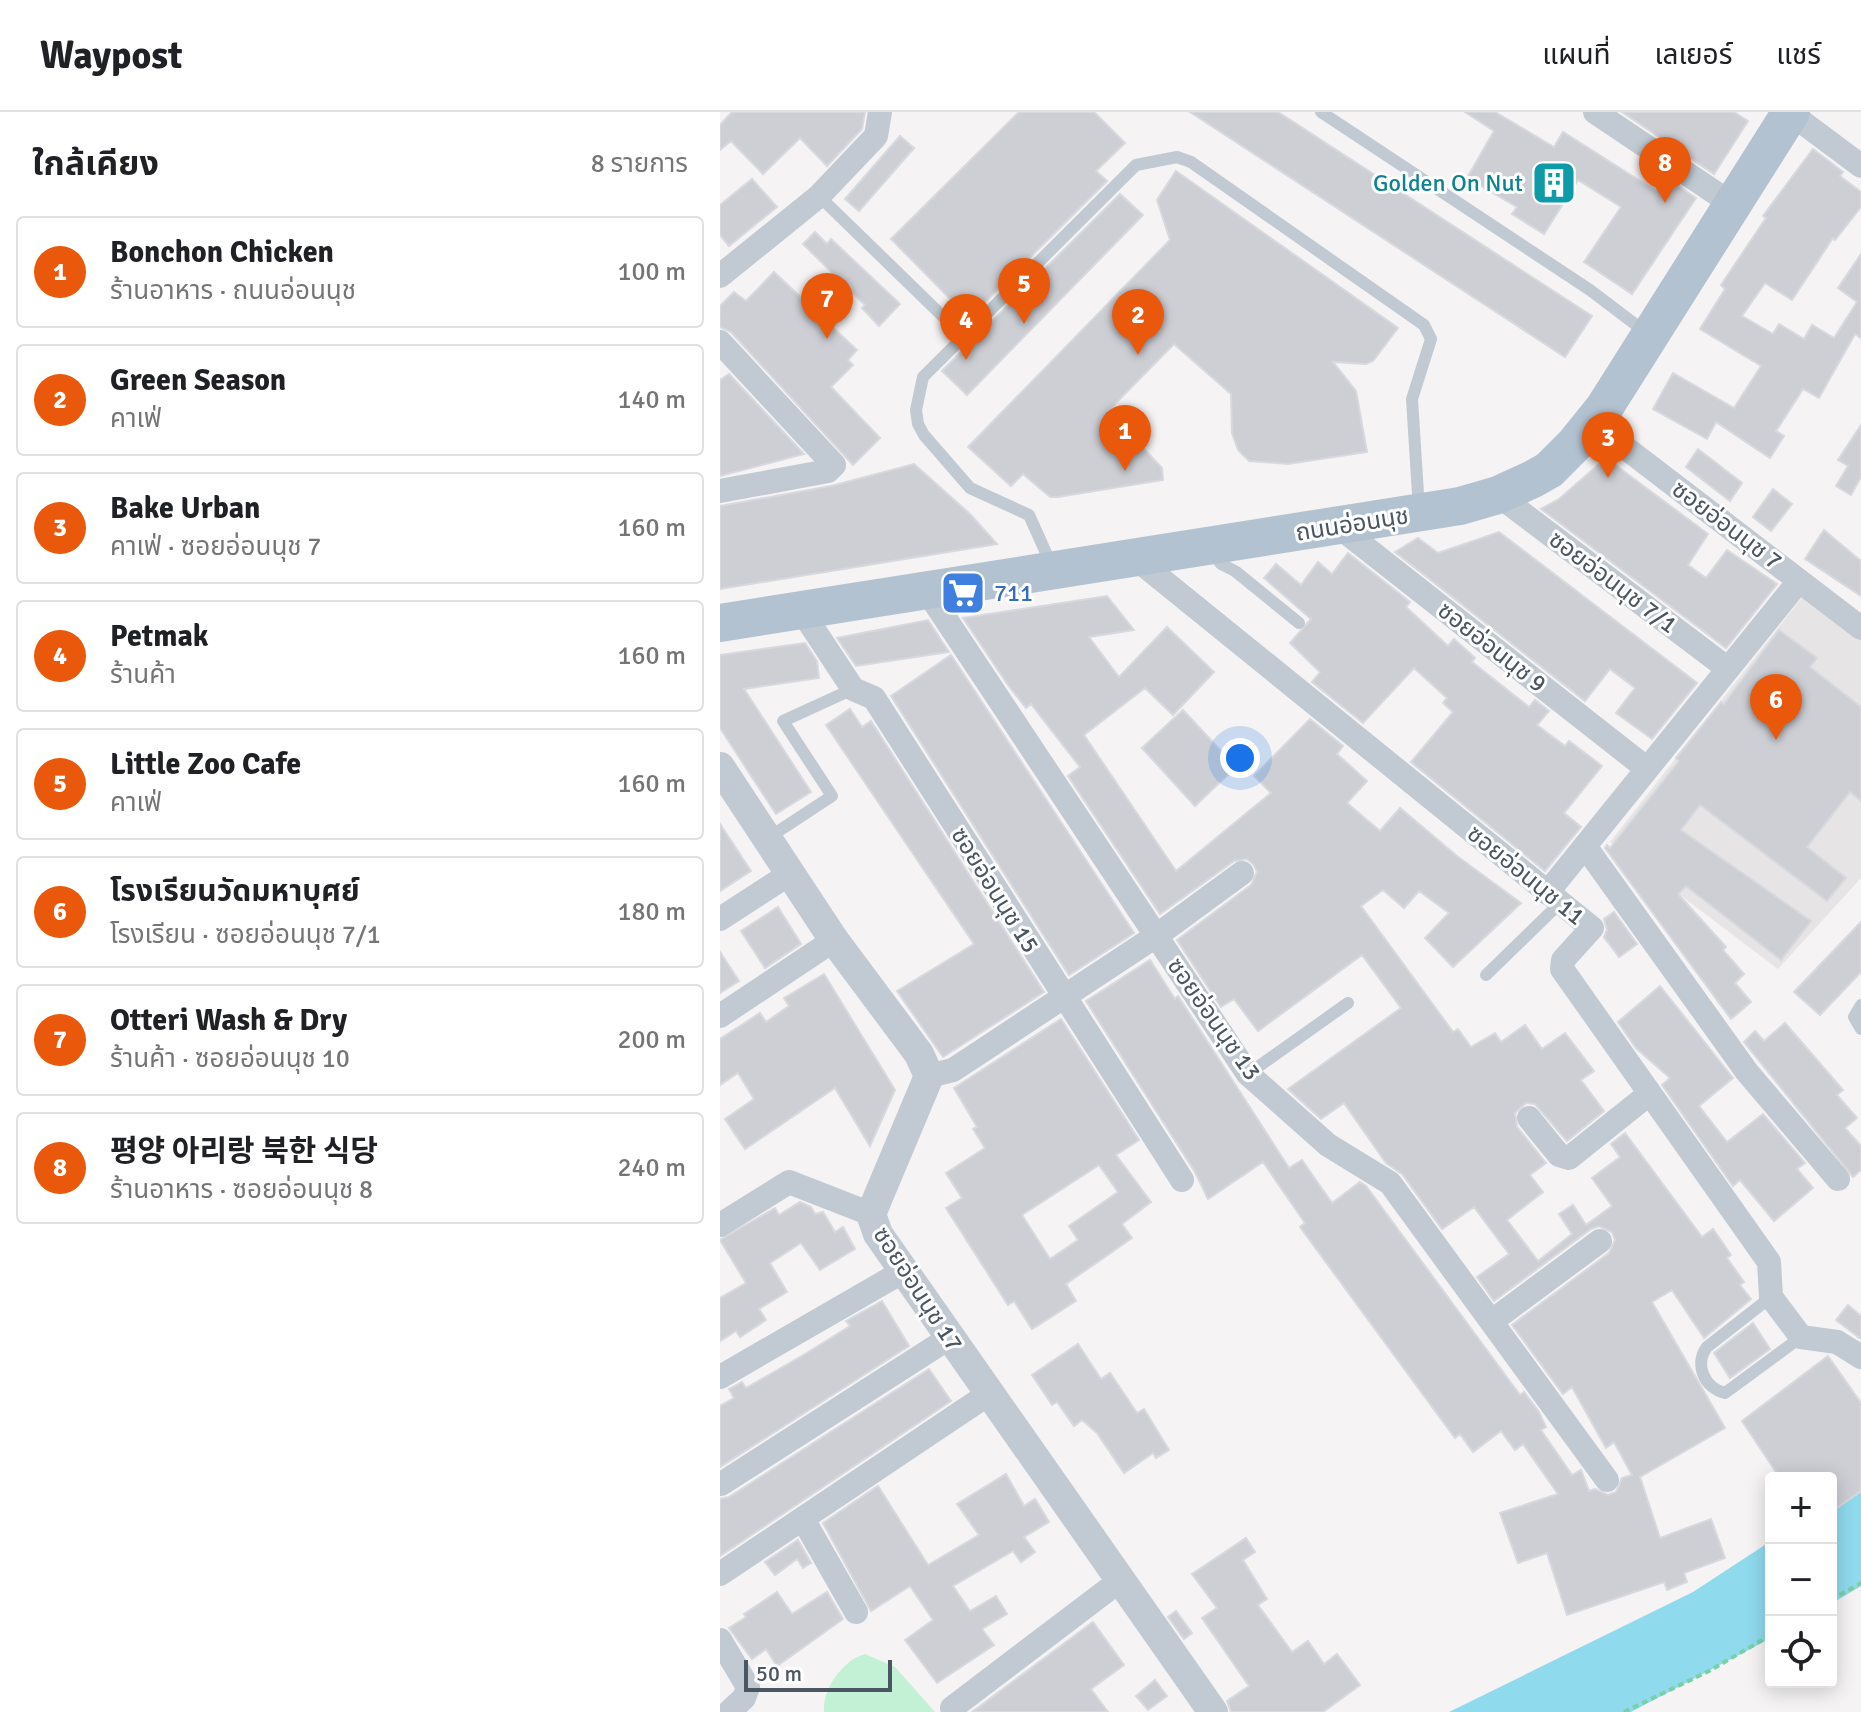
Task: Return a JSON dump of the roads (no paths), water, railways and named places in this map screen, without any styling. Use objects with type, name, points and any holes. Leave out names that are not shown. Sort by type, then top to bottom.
[{"type":"main road","name":"ถนนอ่อนนุช","points":[[1725,200],[1770,112]]},
{"type":"main road","name":"ถนนอ่อนนุช","points":[[720,606],[1050,562],[1418,503],[1498,495],[1549,470],[1593,423],[1643,330],[1725,200],[1790,112]]},
{"type":"main road","name":"ถนนอ่อนนุช","points":[[720,623],[927,591],[1050,562],[1135,558],[1338,526],[1418,503],[1490,480],[1539,456],[1580,413],[1643,330]]},
{"type":"street","points":[[720,276],[819,196],[876,136],[880,112]]},
{"type":"street","points":[[1595,112],[1725,200]]},
{"type":"street","points":[[1790,112],[1861,166]]},
{"type":"street","points":[[720,491],[828,471],[834,465],[725,358]]},
{"type":"street","name":"ซอยอ่อนนุช 7","points":[[1593,423],[1861,628]]},
{"type":"street","name":"ซอยอ่อนนุช 7/1","points":[[1498,495],[1727,668]]},
{"type":"street","name":"ซอยอ่อนนุช 9","points":[[1338,526],[1646,768]]},
{"type":"street","name":"ซอยอ่อนนุช 11","points":[[1135,558],[1592,929],[1563,960],[1562,969],[1769,1262],[1771,1297],[1801,1337]]},
{"type":"street","points":[[1554,898],[1585,846],[1799,581]]},
{"type":"street","name":"ซอยอ่อนนุช 13","points":[[927,591],[1248,1074],[1328,1145],[1390,1183],[1607,1480]]},
{"type":"street","name":"ซอยอ่อนนุช 15","points":[[801,610],[853,689],[874,698],[1182,1180]]},
{"type":"street","points":[[720,767],[834,940],[919,1054],[929,1076],[953,1070],[1156,936],[1242,873]]},
{"type":"street","points":[[1585,846],[1747,1072],[1838,1179]]},
{"type":"street","points":[[720,919],[791,873]]},
{"type":"street","points":[[720,1016],[834,940]]},
{"type":"street","name":"ซอยอ่อนนุช 17","points":[[929,1076],[871,1214],[878,1234],[1213,1712]]},
{"type":"street","points":[[1529,1118],[1559,1155],[1569,1158],[1649,1094]]},
{"type":"street","points":[[720,1225],[789,1182],[871,1214]]},
{"type":"street","points":[[1492,1321],[1600,1241]]},
{"type":"street","points":[[720,1377],[902,1272]]},
{"type":"street","points":[[1801,1337],[1837,1342],[1861,1357]]},
{"type":"street","points":[[721,1484],[949,1338]]},
{"type":"street","points":[[720,1574],[990,1393]]},
{"type":"street","points":[[803,1519],[856,1612]]},
{"type":"street","points":[[952,1708],[1122,1579]]},
{"type":"street","points":[[720,1640],[748,1687],[744,1698],[729,1712]]},
{"type":"lane","points":[[1321,112],[1590,290],[1643,330]]},
{"type":"lane","points":[[1050,562],[1029,515],[970,488],[918,424],[918,392],[923,377],[1136,165],[1177,157],[1204,171],[1424,325],[1431,339],[1412,399],[1418,503]]},
{"type":"lane","points":[[819,196],[964,337]]},
{"type":"lane","points":[[1208,546],[1221,564],[1235,571],[1299,623]]},
{"type":"lane","points":[[768,838],[832,796],[783,721],[853,689]]},
{"type":"lane","points":[[1486,975],[1554,898]]},
{"type":"lane","points":[[1248,1074],[1348,1003]]},
{"type":"lane","points":[[1861,1005],[1854,1017],[1861,1029]]},
{"type":"lane","points":[[1771,1297],[1707,1347],[1699,1357],[1699,1367],[1710,1384],[1725,1393],[1801,1337]]},
{"type":"water","points":[[1861,1482],[1861,1586],[1837,1600],[1837,1544],[1837,1498]]},
{"type":"water","points":[[1765,1545],[1765,1641],[1631,1712],[1449,1712],[1693,1592]]},
{"type":"place","name":"Golden On Nut","points":[[1554,183]]},
{"type":"place","name":"평양 아리랑 북한 식당","points":[[1665,203]]},
{"type":"place","name":"Little Zoo Cafe","points":[[1024,324]]},
{"type":"place","name":"Otteri Wash & Dry","points":[[827,339]]},
{"type":"place","name":"Green Season","points":[[1138,355]]},
{"type":"place","name":"Petmak","points":[[966,360]]},
{"type":"place","name":"Bonchon Chicken","points":[[1125,471]]},
{"type":"place","name":"Bake Urban","points":[[1608,478]]},
{"type":"place","name":"711","points":[[963,593]]},
{"type":"place","name":"โรงเรียนวัดมหาบุศย์","points":[[1776,740]]}]
